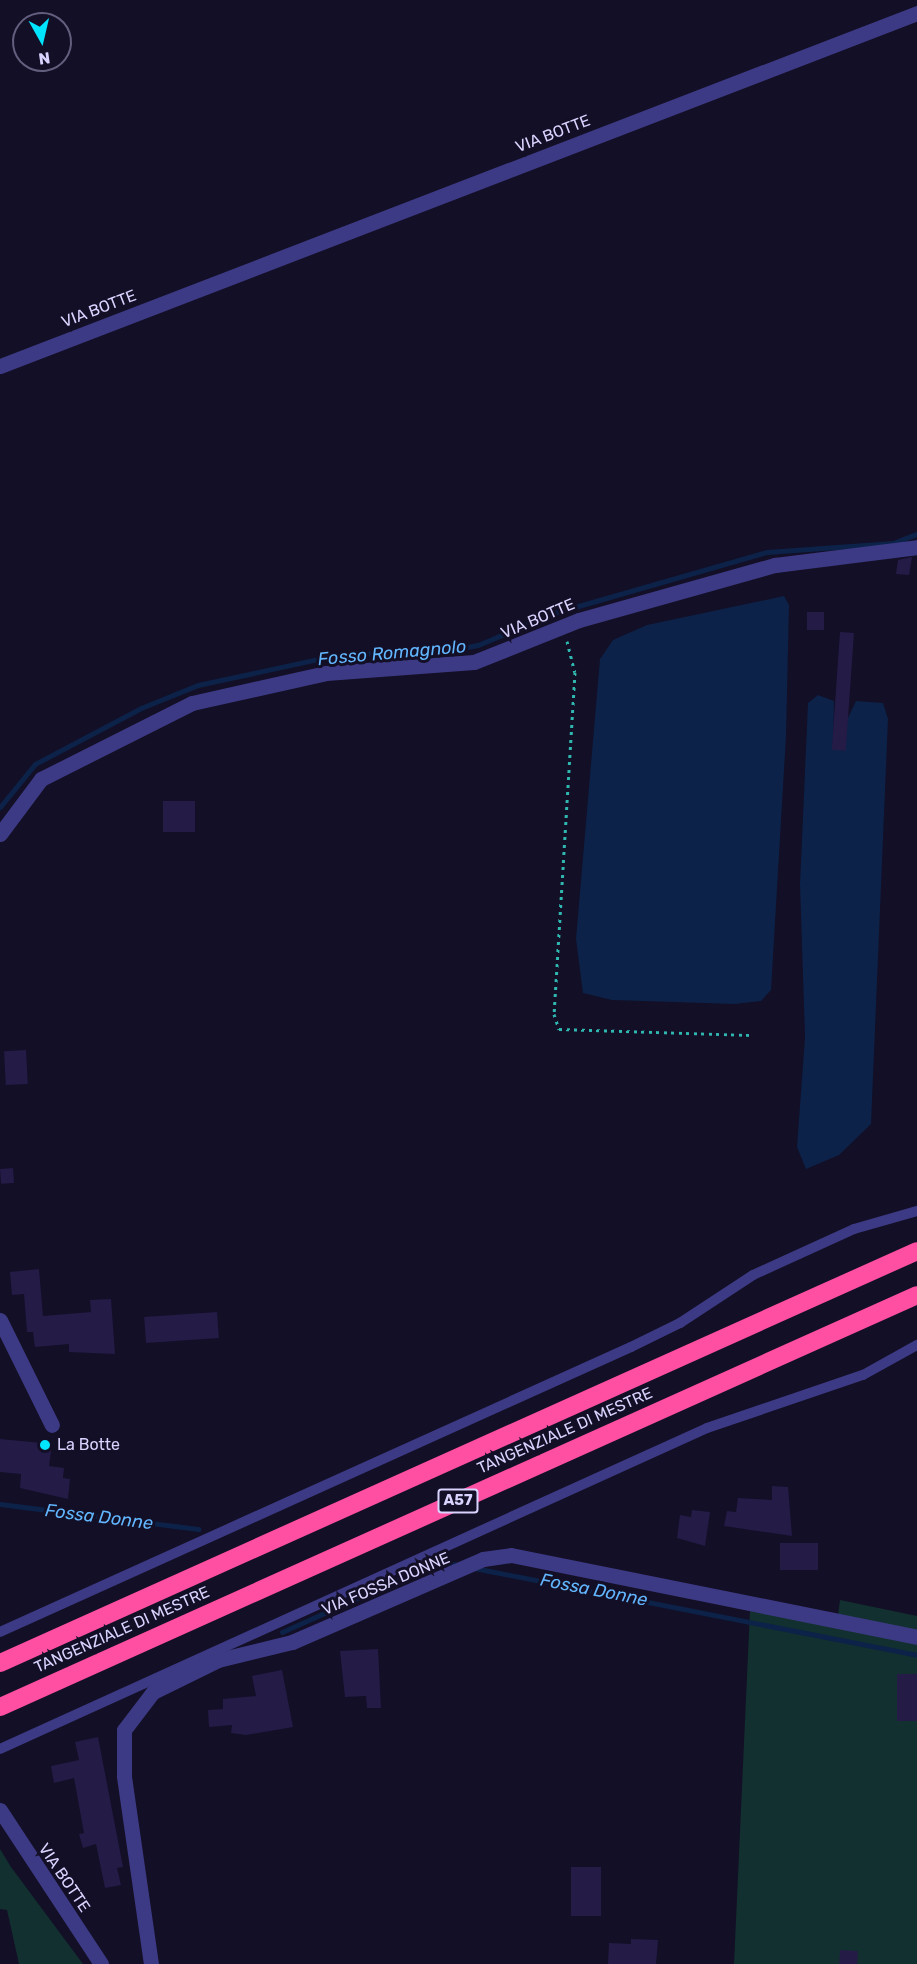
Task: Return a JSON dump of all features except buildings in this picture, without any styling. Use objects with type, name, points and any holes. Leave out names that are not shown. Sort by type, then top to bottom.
[{"type":"highway","name":"TANGENZIALE DI MESTRE","points":[[0,1663],[917,1251]]},
{"type":"highway","name":"TANGENZIALE DI MESTRE","points":[[0,1707],[917,1294]]},
{"type":"street","name":"VIA BOTTE","points":[[0,366],[917,13]]},
{"type":"street","name":"VIA BOTTE","points":[[0,834],[41,779],[192,703],[326,673],[474,662],[560,627],[775,565],[917,548]]},
{"type":"street","points":[[0,1320],[52,1425]]},
{"type":"street","name":"VIA FOSSA DONNE","points":[[151,1964],[122,1749],[124,1730],[141,1703],[218,1660],[292,1642],[446,1580],[483,1559],[511,1555],[917,1637]]},
{"type":"street","name":"VIA BOTTE","points":[[0,1810],[101,1964]]},
{"type":"lane","points":[[0,1632],[631,1347],[680,1323],[753,1275],[843,1234],[917,1211]]},
{"type":"lane","points":[[0,1749],[686,1438],[863,1375],[917,1345]]},
{"type":"path","points":[[560,627],[575,672],[554,1014],[559,1029],[754,1035]]},
{"type":"green space","points":[[840,1600],[917,1616],[917,1964],[734,1964],[750,1610],[837,1623]]},
{"type":"green space","points":[[0,1849],[83,1964],[19,1964],[7,1910],[0,1909]]},
{"type":"water","points":[[784,596],[789,605],[786,736],[771,990],[761,1001],[735,1004],[612,1000],[583,993],[576,939],[600,659],[613,640],[647,625]]},
{"type":"water","points":[[818,695],[834,701],[833,749],[856,701],[883,703],[888,719],[871,1124],[839,1155],[806,1169],[797,1147],[805,1037],[800,884],[808,703]]},
{"type":"waterway","name":"Fosso Romagnolo","points":[[0,807],[35,764],[141,708],[198,685],[341,654],[444,652],[478,645],[554,613],[767,552],[893,543],[917,534]]},
{"type":"waterway","name":"Fossa Donne","points":[[0,1504],[198,1529]]},
{"type":"waterway","name":"Fossa Donne","points":[[282,1632],[438,1562],[459,1565]]},
{"type":"waterway","name":"Fossa Donne","points":[[474,1568],[917,1655]]},
{"type":"place","name":"La Botte","points":[[45,1445]]}]
